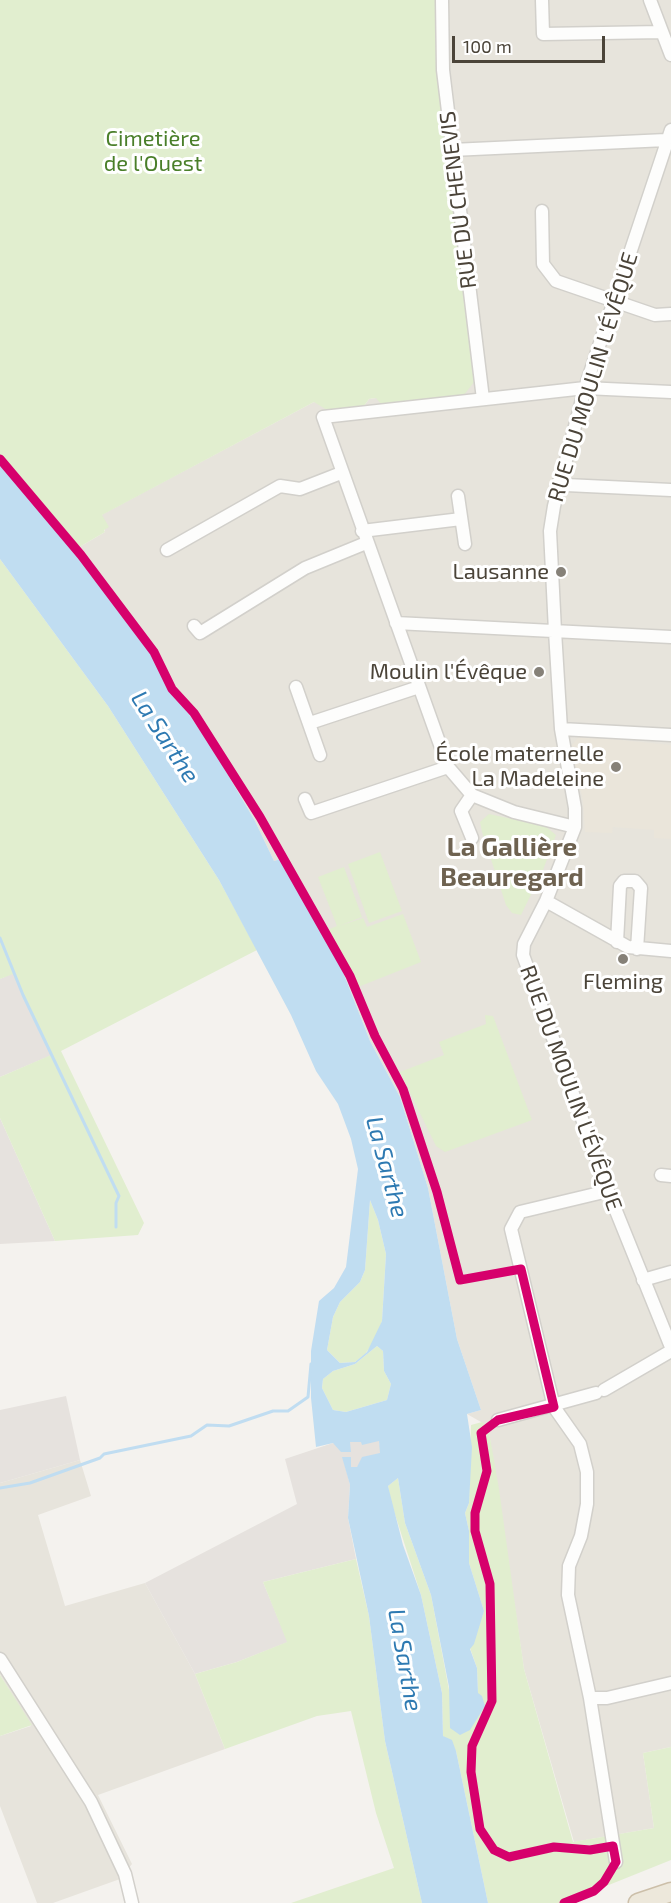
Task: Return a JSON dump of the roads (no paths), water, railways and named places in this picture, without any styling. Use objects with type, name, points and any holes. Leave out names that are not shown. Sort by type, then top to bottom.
[{"type":"highway","points":[[638,1903],[671,1892]]},
{"type":"street","name":"RUE DU CHENEVIS","points":[[442,0],[443,70],[483,399]]},
{"type":"street","points":[[542,0],[543,34],[662,32]]},
{"type":"street","points":[[650,0],[671,55]]},
{"type":"street","points":[[452,150],[669,135]]},
{"type":"street","name":"RUE DU MOULIN L'ÉVÊQUE","points":[[669,135],[585,388],[558,483],[550,531],[561,729],[576,808],[575,826],[546,901],[524,944],[525,965],[608,1191],[671,1349]]},
{"type":"street","points":[[542,211],[543,264],[556,281],[655,315],[671,314]]},
{"type":"street","points":[[575,826],[514,812],[472,795],[448,767],[341,473],[323,417],[585,388],[671,392]]},
{"type":"street","points":[[167,550],[280,486],[300,489],[341,473]]},
{"type":"street","points":[[558,483],[671,490]]},
{"type":"street","points":[[458,496],[465,544]]},
{"type":"street","points":[[194,626],[200,633],[305,568],[364,537],[461,519]]},
{"type":"street","points":[[396,623],[555,631],[567,634],[671,637]]},
{"type":"street","points":[[296,687],[320,755]]},
{"type":"street","points":[[310,723],[420,687]]},
{"type":"street","points":[[561,729],[671,735]]},
{"type":"street","points":[[305,799],[311,813],[448,767]]},
{"type":"street","points":[[471,838],[461,812],[472,795]]},
{"type":"street","points":[[617,942],[620,886],[624,881],[635,881],[641,888],[637,949]]},
{"type":"street","points":[[546,901],[617,942],[637,949],[671,951]]},
{"type":"street","points":[[608,1191],[520,1212],[511,1229],[554,1407],[580,1444],[587,1472],[587,1504],[581,1536],[569,1566],[568,1595],[590,1698],[616,1862]]},
{"type":"street","points":[[643,1280],[671,1272]]},
{"type":"street","points":[[498,1420],[554,1407],[600,1391],[671,1349]]},
{"type":"street","points":[[0,1659],[91,1802],[125,1874],[132,1903]]},
{"type":"street","points":[[590,1698],[607,1698],[671,1683]]},
{"type":"water","name":"La Sarthe","points":[[0,459],[39,502],[138,630],[172,689],[214,751],[255,821],[274,861],[281,859],[343,972],[370,1041],[400,1097],[428,1188],[457,1339],[481,1410],[467,1414],[472,1447],[469,1503],[465,1513],[469,1531],[469,1563],[484,1611],[474,1644],[470,1649],[477,1668],[478,1693],[482,1696],[485,1706],[470,1730],[460,1735],[450,1728],[449,1687],[431,1595],[405,1523],[398,1478],[388,1486],[403,1545],[421,1595],[442,1693],[443,1736],[452,1740],[456,1751],[488,1903],[422,1903],[385,1741],[369,1616],[348,1518],[350,1485],[342,1457],[351,1457],[351,1467],[357,1467],[362,1457],[380,1453],[379,1441],[362,1445],[361,1442],[350,1442],[351,1452],[341,1452],[333,1443],[316,1447],[311,1398],[311,1351],[319,1301],[334,1288],[346,1267],[358,1169],[351,1139],[338,1104],[316,1071],[291,1015],[219,880],[108,706],[0,559]],"holes":[[[370,1200],[378,1220],[386,1254],[382,1321],[367,1352],[355,1362],[340,1363],[327,1350],[333,1317],[340,1302],[360,1282],[365,1270]],[[377,1346],[383,1351],[384,1371],[391,1384],[387,1400],[346,1412],[333,1410],[322,1388],[323,1379],[333,1371],[355,1364]]]},
{"type":"waterway","points":[[0,938],[23,995],[119,1196],[116,1203],[116,1227]]},
{"type":"waterway","points":[[0,1488],[30,1483],[100,1458],[104,1454],[191,1436],[207,1425],[229,1426],[273,1411],[288,1411],[308,1397],[311,1364]]},
{"type":"place","name":"Lausanne","points":[[561,572]]},
{"type":"place","name":"Moulin l'Évêque","points":[[539,672]]},
{"type":"place","name":"École maternelle La Madeleine","points":[[616,767]]},
{"type":"place","name":"Fleming","points":[[623,959]]},
{"type":"district","name":"La Gallière Beauregard","points":[[512,862]]},
{"type":"park label","name":"Cimetière de l'Ouest","points":[[153,152]]}]
